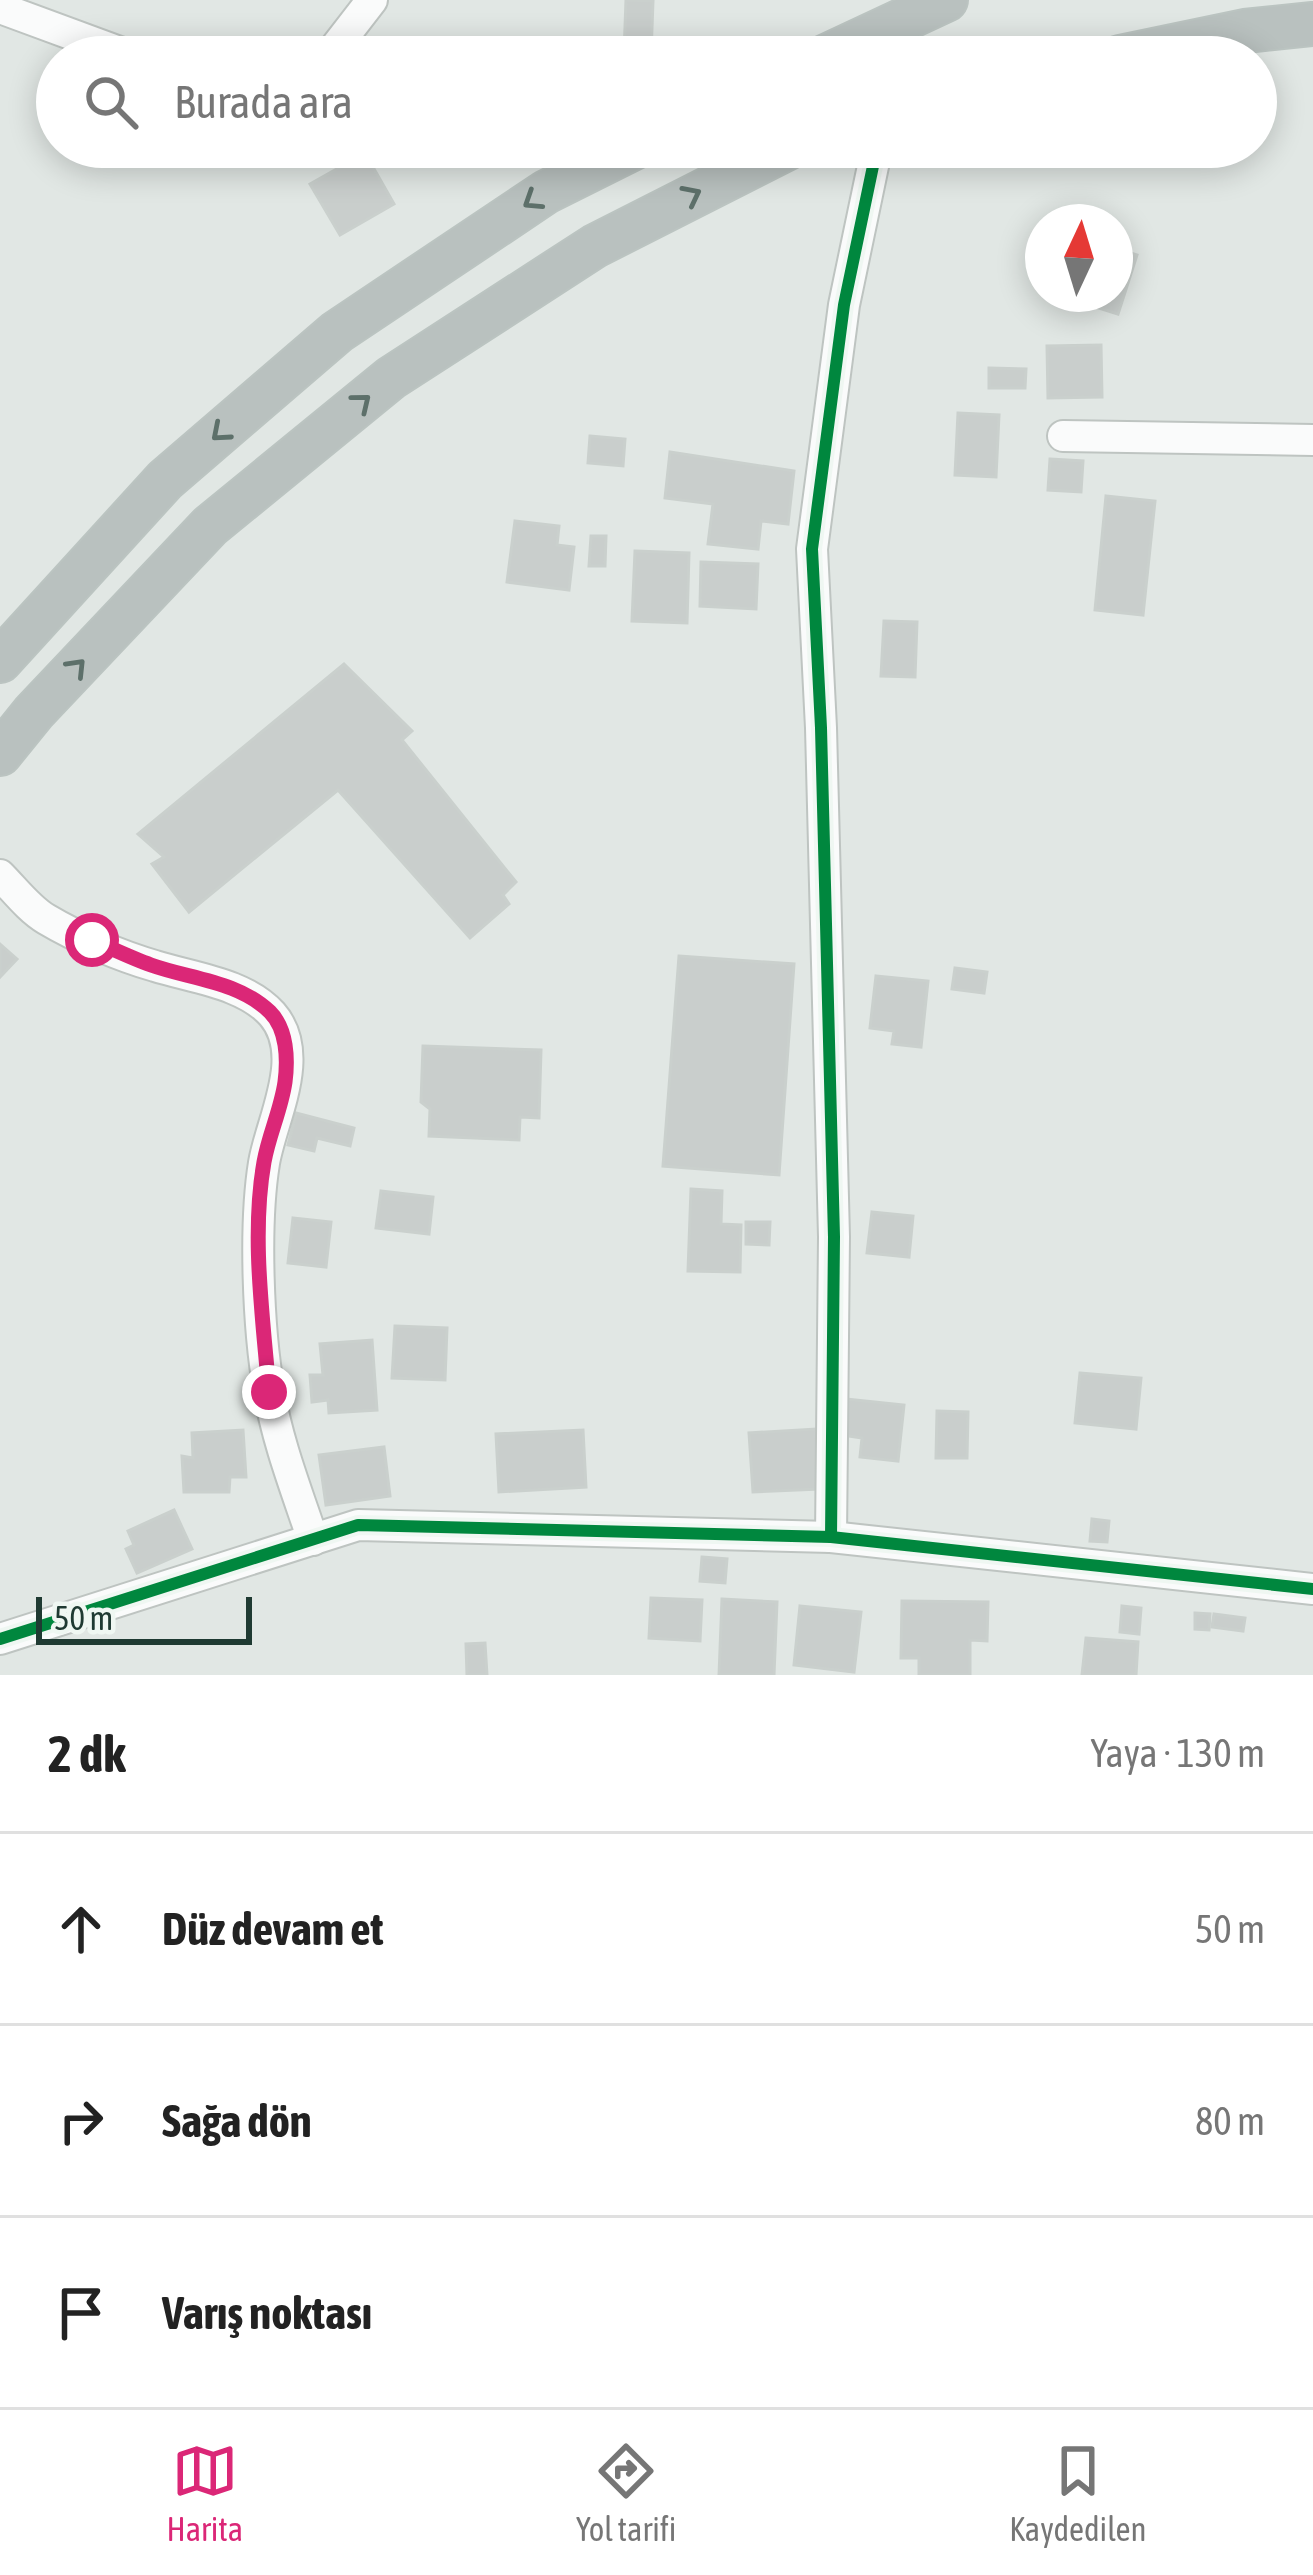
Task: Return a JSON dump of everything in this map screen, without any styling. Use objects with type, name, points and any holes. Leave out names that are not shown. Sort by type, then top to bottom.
[{"type":"highway","points":[[869,36],[946,0]]},
{"type":"highway","points":[[1221,36],[1313,24]]},
{"type":"highway","points":[[0,661],[165,480],[337,332],[546,191],[593,168]]},
{"type":"highway","points":[[0,754],[210,526],[391,378],[595,246],[749,168]]},
{"type":"street","points":[[344,36],[372,0]]},
{"type":"street","points":[[0,8],[63,13],[100,36]]},
{"type":"street","points":[[831,1537],[834,1237],[812,549],[844,305],[873,168]]},
{"type":"street","points":[[1063,436],[1313,440]]},
{"type":"street","points":[[0,875],[43,917],[150,965],[254,999],[274,1016],[284,1036],[281,1112],[264,1161],[262,1307],[269,1392],[313,1540]]},
{"type":"street","points":[[0,1639],[358,1525],[831,1537],[1313,1589]]},
{"type":"building","points":[[626,0],[653,1],[652,36],[625,36]]},
{"type":"building","points":[[338,168],[374,168],[394,204],[340,235],[310,184]]},
{"type":"building","points":[[1101,345],[1102,397],[1048,398],[1047,346]]},
{"type":"building","points":[[989,368],[1026,369],[1025,388],[989,388]]},
{"type":"building","points":[[958,413],[999,415],[996,477],[955,475]]},
{"type":"building","points":[[590,436],[625,439],[623,466],[588,463]]},
{"type":"building","points":[[670,452],[794,471],[788,524],[761,521],[758,549],[708,544],[713,504],[665,498]]},
{"type":"building","points":[[1050,459],[1083,461],[1081,492],[1048,490]]},
{"type":"building","points":[[1106,496],[1155,501],[1143,615],[1095,610]]},
{"type":"building","points":[[515,521],[559,526],[557,545],[574,547],[569,590],[507,582]]},
{"type":"building","points":[[591,536],[606,536],[605,566],[589,566]]},
{"type":"building","points":[[635,551],[689,553],[687,623],[632,621]]},
{"type":"building","points":[[701,562],[758,564],[756,609],[700,606]]},
{"type":"building","points":[[884,621],[917,622],[915,677],[881,676]]},
{"type":"building","points":[[344,664],[412,731],[402,740],[516,882],[503,895],[509,904],[470,938],[338,790],[189,912],[152,864],[164,857],[138,834]]},
{"type":"building","points":[[0,944],[17,959],[0,977]]},
{"type":"building","points":[[679,956],[794,964],[779,1175],[663,1166]]},
{"type":"building","points":[[955,968],[987,972],[984,993],[952,989]]},
{"type":"building","points":[[876,976],[928,981],[921,1047],[892,1044],[894,1031],[870,1028]]},
{"type":"building","points":[[423,1046],[541,1050],[539,1118],[520,1117],[519,1140],[429,1136],[430,1109],[421,1102]]},
{"type":"building","points":[[296,1113],[354,1128],[350,1146],[317,1138],[314,1151],[288,1145]]},
{"type":"building","points":[[691,1189],[722,1191],[721,1224],[741,1225],[740,1272],[688,1271]]},
{"type":"building","points":[[381,1191],[433,1197],[429,1234],[376,1228]]},
{"type":"building","points":[[872,1212],[913,1216],[909,1257],[867,1253]]},
{"type":"building","points":[[293,1218],[331,1222],[326,1267],[288,1263]]},
{"type":"building","points":[[746,1222],[770,1222],[769,1245],[746,1244]]},
{"type":"building","points":[[395,1326],[447,1328],[445,1380],[392,1378]]},
{"type":"building","points":[[372,1340],[377,1410],[329,1413],[328,1400],[312,1402],[310,1375],[323,1375],[320,1344]]},
{"type":"building","points":[[1080,1373],[1141,1378],[1136,1429],[1075,1423]]},
{"type":"building","points":[[846,1399],[904,1405],[898,1461],[860,1457],[862,1438],[842,1435]]},
{"type":"building","points":[[937,1411],[968,1412],[967,1458],[936,1458]]},
{"type":"building","points":[[816,1429],[819,1489],[753,1492],[749,1433]]},
{"type":"building","points":[[243,1430],[246,1477],[230,1477],[229,1492],[184,1492],[182,1456],[193,1458],[192,1433]]},
{"type":"building","points":[[583,1430],[586,1487],[499,1492],[496,1434]]},
{"type":"building","points":[[384,1447],[390,1496],[326,1505],[319,1455]]},
{"type":"building","points":[[174,1510],[192,1549],[137,1573],[126,1549],[134,1545],[128,1531]]},
{"type":"building","points":[[1092,1519],[1109,1521],[1107,1542],[1090,1541]]},
{"type":"building","points":[[702,1557],[727,1559],[725,1583],[700,1581]]},
{"type":"building","points":[[651,1598],[702,1600],[700,1641],[649,1638]]},
{"type":"building","points":[[722,1599],[777,1602],[774,1675],[719,1675]]},
{"type":"building","points":[[902,1601],[988,1602],[987,1641],[970,1640],[970,1675],[919,1675],[919,1658],[901,1658]]},
{"type":"building","points":[[800,1606],[861,1612],[854,1672],[794,1665]]},
{"type":"building","points":[[1122,1606],[1141,1608],[1139,1634],[1120,1632]]},
{"type":"building","points":[[1195,1613],[1210,1614],[1209,1630],[1195,1629]]},
{"type":"building","points":[[1214,1614],[1245,1618],[1243,1631],[1212,1627]]},
{"type":"building","points":[[1086,1638],[1138,1642],[1136,1675],[1082,1675]]},
{"type":"building","points":[[485,1643],[487,1675],[467,1675],[466,1644]]},
{"type":"cycle path","points":[[831,1537],[834,1237],[812,549],[844,305],[873,168]]},
{"type":"cycle path","points":[[0,1639],[358,1525],[831,1537],[1313,1589]]},
{"type":"route","points":[[92,940],[150,965],[254,999],[274,1016],[284,1036],[286,1072],[281,1112],[264,1161],[260,1231],[269,1392]]}]
